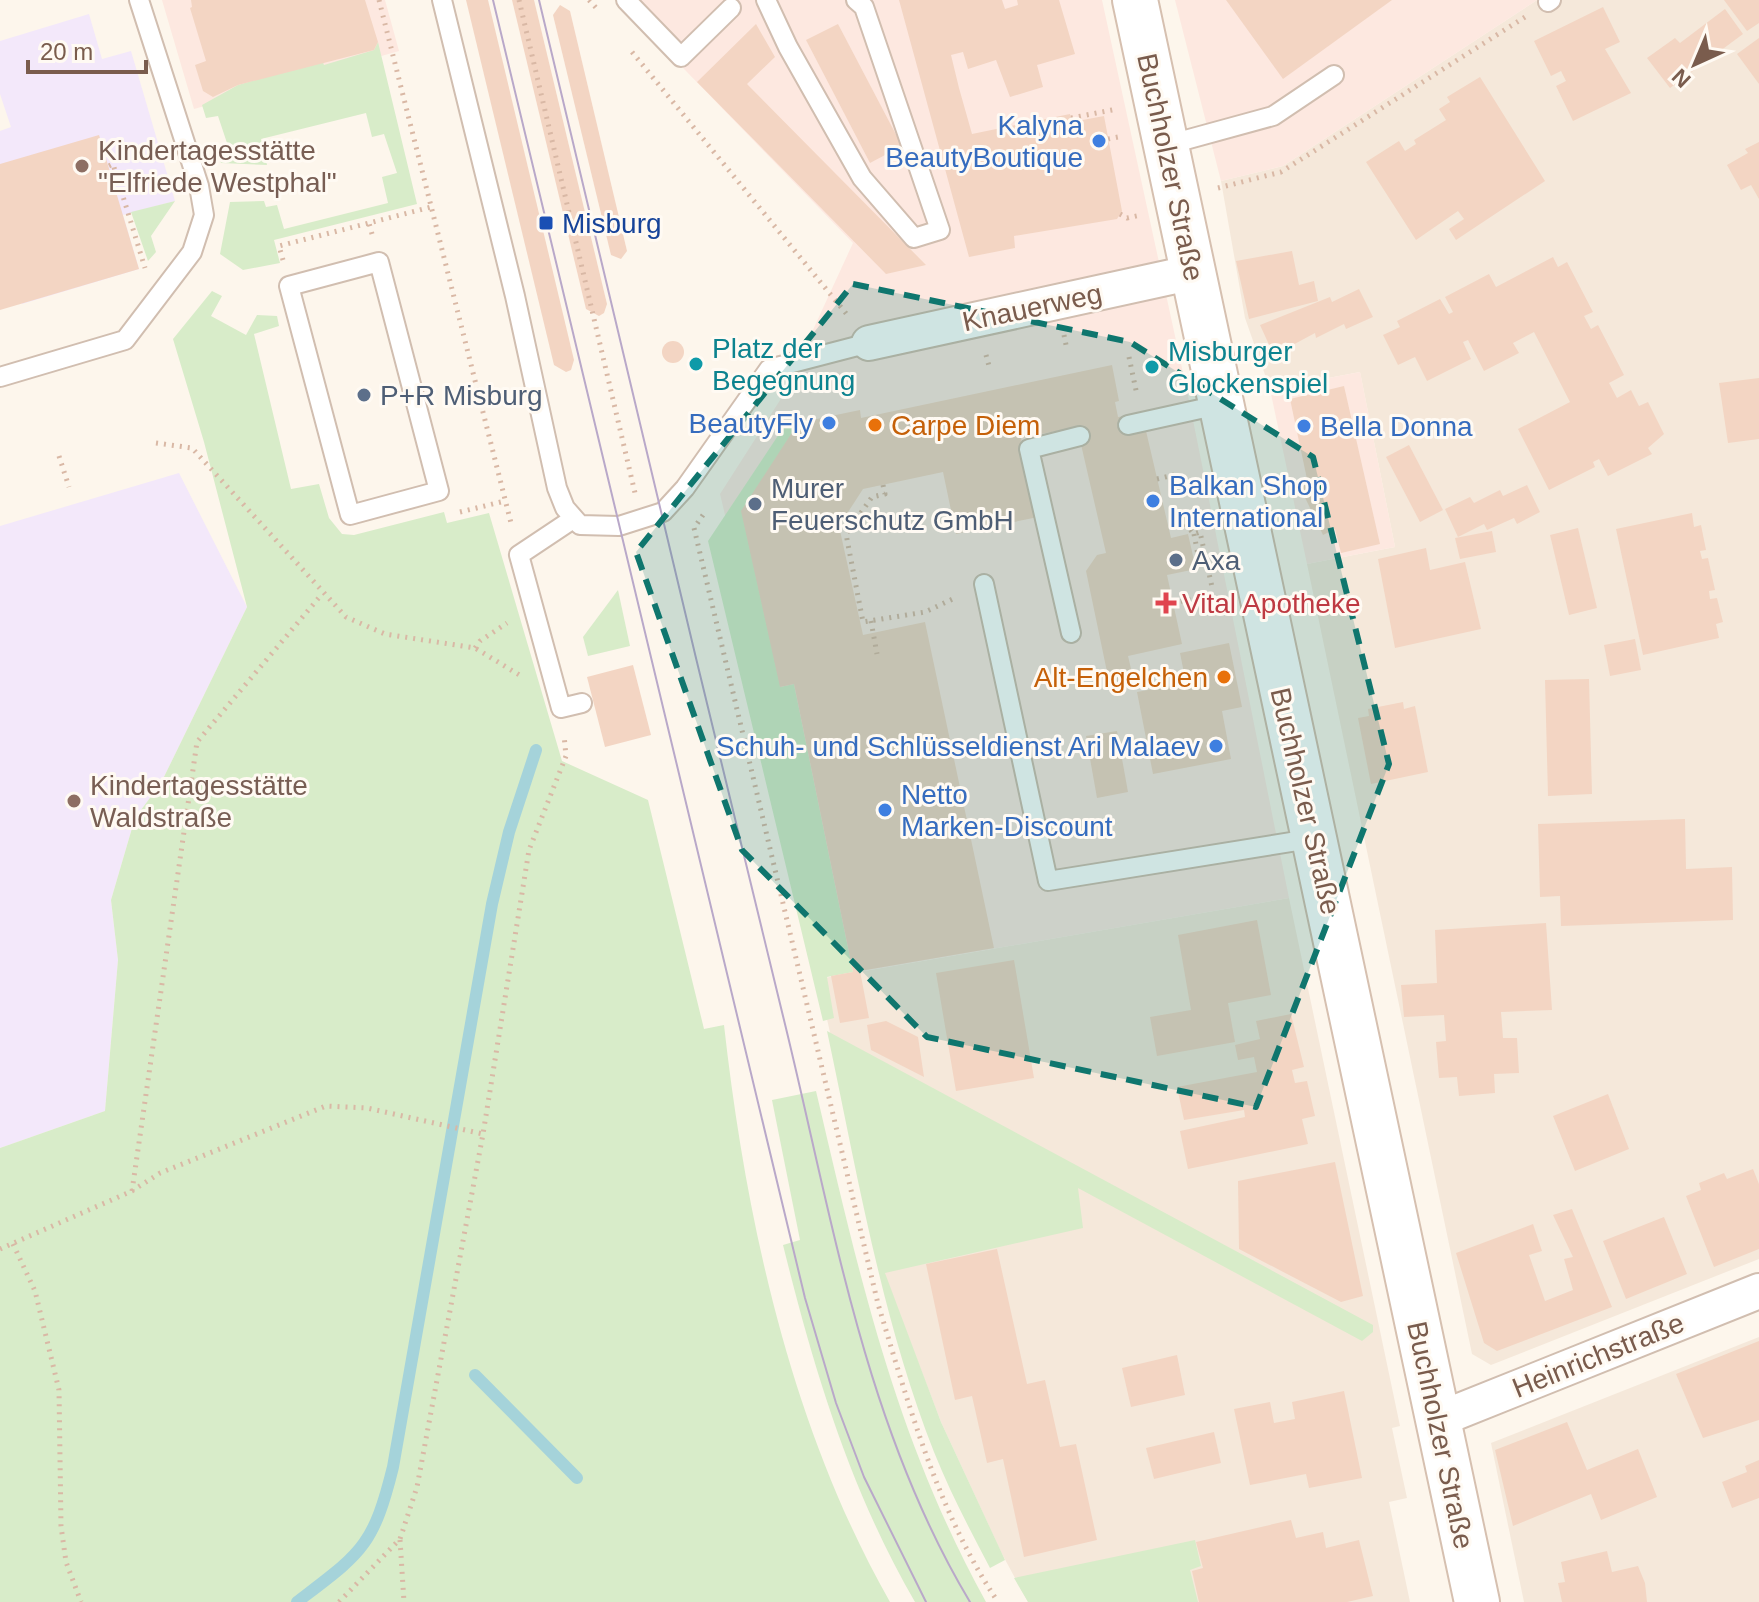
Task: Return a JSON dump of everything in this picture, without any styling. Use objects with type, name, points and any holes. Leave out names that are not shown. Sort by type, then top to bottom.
[{"type":"main road","name":"Buchholzer Straße","points":[[1135,0],[1224,404],[1282,693],[1316,838],[1477,1602]]},
{"type":"street","name":"Knauerweg","points":[[869,343],[1194,272]]},
{"type":"street","name":"Heinrichstraße","points":[[1437,1420],[1759,1291]]},
{"type":"lane","points":[[0,377],[125,340],[192,252],[204,215],[199,186],[139,0]]},
{"type":"lane","points":[[442,0],[515,296],[557,488],[573,519],[580,525],[600,528],[663,512],[685,488],[769,369],[869,343]]},
{"type":"lane","points":[[626,0],[681,57],[731,8]]},
{"type":"lane","points":[[766,0],[788,47],[862,178],[914,238],[940,230],[864,7],[856,0]]},
{"type":"lane","points":[[1167,145],[1273,116],[1334,75]]},
{"type":"lane","points":[[379,262],[439,491],[350,515],[289,286],[379,262]]},
{"type":"lane","points":[[1128,425],[1224,404]]},
{"type":"lane","points":[[1071,633],[1029,449],[1080,436]]},
{"type":"lane","points":[[573,519],[519,555],[561,711],[582,703]]},
{"type":"lane","points":[[984,584],[1048,881],[1316,838]]},
{"type":"path","points":[[379,0],[519,555]]},
{"type":"path","points":[[519,0],[642,519]]},
{"type":"path","points":[[589,0],[599,12]]},
{"type":"path","points":[[1205,191],[1281,172],[1550,1]]},
{"type":"path","points":[[630,49],[869,343]]},
{"type":"path","points":[[1071,118],[1119,109]]},
{"type":"path","points":[[1108,139],[1126,135]]},
{"type":"path","points":[[109,166],[113,164],[147,273]]},
{"type":"path","points":[[289,286],[279,246],[431,207]]},
{"type":"path","points":[[1120,214],[1127,218],[1144,215]]},
{"type":"path","points":[[369,223],[379,262]]},
{"type":"path","points":[[1129,357],[1140,408]]},
{"type":"path","points":[[156,443],[192,448],[322,594],[363,627],[385,634],[475,648],[532,682],[561,711],[566,756],[529,850],[483,1134],[417,1487],[400,1539],[404,1602]]},
{"type":"path","points":[[59,456],[69,487]]},
{"type":"path","points":[[1157,479],[1174,475]]},
{"type":"path","points":[[883,485],[885,494],[872,497],[846,534],[863,622],[925,612],[984,584]]},
{"type":"path","points":[[439,491],[454,514],[505,501]]},
{"type":"path","points":[[711,502],[694,528],[878,1304],[916,1427],[948,1508],[998,1602]]},
{"type":"path","points":[[1185,524],[1194,534],[1199,560],[1195,561]]},
{"type":"path","points":[[1194,534],[1200,532],[1212,587]]},
{"type":"path","points":[[132,1191],[197,742],[322,594]]},
{"type":"path","points":[[1173,603],[1192,599]]},
{"type":"path","points":[[475,648],[480,641],[513,619],[533,611]]},
{"type":"path","points":[[871,621],[877,654]]},
{"type":"path","points":[[0,1249],[132,1191],[160,1173],[326,1106],[367,1108],[483,1134]]},
{"type":"path","points":[[13,1244],[35,1291],[59,1390],[61,1526],[66,1562],[81,1602]]},
{"type":"path","points":[[339,1602],[400,1539]]},
{"type":"highlighted area","points":[[853,284],[1130,342],[1313,457],[1389,764],[1256,1107],[927,1037],[742,850],[636,552]]},
{"type":"shaded area","points":[[162,0],[385,0],[399,51],[194,109]]},
{"type":"shaded area","points":[[617,0],[1102,0],[1190,405],[1289,898],[835,976],[720,494],[782,397],[853,243]]},
{"type":"shaded area","points":[[1175,0],[1537,0],[1283,166],[1221,181]]},
{"type":"shaded area","points":[[1537,0],[1759,0],[1759,1259],[1491,1365],[1472,1354],[1307,564],[1395,547],[1360,372],[1270,389],[1245,318],[1221,181],[1283,166]]},
{"type":"shaded area","name":"Kindertagesstätte \"Elfriede Westphal\"","points":[[89,14],[102,59],[131,51],[175,201],[123,215],[139,269],[22,304],[0,231],[0,131],[11,127],[0,94],[0,41]]},
{"type":"shaded area","points":[[1360,372],[1395,547],[1307,564],[1270,389]]},
{"type":"shaded area","name":"Kindertagesstätte Waldstraße","points":[[179,473],[247,607],[161,783],[135,818],[111,900],[118,960],[105,1111],[0,1148],[0,526]]},
{"type":"shaded area","points":[[1289,898],[1400,1426],[1392,1428],[1407,1498],[1389,1502],[1410,1602],[1028,1602],[1001,1552],[941,1422],[884,1273],[818,979]]},
{"type":"shaded area","points":[[1759,1337],[1759,1602],[1524,1602],[1491,1443]]},
{"type":"green space","points":[[378,42],[417,204],[274,240],[280,263],[243,270],[220,254],[230,202],[264,201],[266,207],[277,205],[284,229],[388,203],[382,177],[397,173],[384,134],[372,137],[366,113],[261,139],[267,165],[221,163],[215,146],[227,143],[218,116],[206,118],[202,105],[238,85],[322,60],[324,65],[374,50]]},
{"type":"green space","points":[[175,201],[151,236],[156,252],[148,261],[131,212]]},
{"type":"green space","points":[[212,291],[222,296],[211,316],[246,335],[257,315],[277,316],[279,326],[254,334],[291,489],[319,484],[329,518],[342,534],[354,535],[444,512],[447,523],[489,513],[562,761],[648,800],[704,1029],[724,1025],[733,1099],[760,1248],[800,1395],[825,1466],[855,1535],[890,1602],[0,1602],[0,1148],[105,1111],[118,960],[111,900],[135,818],[161,783],[247,607],[204,442],[173,339]]},
{"type":"green space","points":[[787,422],[796,428],[780,687],[794,684],[853,972],[827,977],[834,1018],[823,1021],[708,541]]},
{"type":"green space","points":[[618,590],[630,646],[588,656],[583,637]]},
{"type":"green space","points":[[827,1031],[1373,1325],[1373,1332],[1362,1341],[1078,1188],[1083,1228],[885,1273],[941,1422],[1005,1560],[990,1568],[940,1467],[899,1349],[872,1244]]},
{"type":"green space","points":[[816,1091],[864,1289],[903,1415],[954,1540],[986,1602],[915,1602],[871,1517],[821,1383],[783,1245],[800,1240],[772,1100]]},
{"type":"green space","points":[[1195,1540],[1201,1566],[1190,1570],[1198,1602],[1028,1602],[1014,1578]]},
{"type":"building","points":[[191,0],[365,0],[378,42],[374,50],[238,85],[213,97],[203,91],[195,65],[206,61],[190,8]]},
{"type":"building","points":[[466,0],[488,0],[574,360],[571,370],[566,372],[554,365]]},
{"type":"building","points":[[512,0],[534,0],[607,304],[604,313],[599,316],[586,309]]},
{"type":"building","points":[[899,0],[1002,0],[1005,9],[1018,5],[1017,0],[1059,0],[1075,54],[1037,65],[1043,87],[1010,97],[996,60],[968,69],[963,52],[951,55],[959,88],[972,134],[1070,114],[1072,122],[1104,116],[1122,211],[1117,219],[1014,236],[1015,248],[969,257]]},
{"type":"building","points":[[1226,0],[1392,0],[1283,79]]},
{"type":"building","points":[[1724,0],[1759,0],[1759,23],[1747,31]]},
{"type":"building","points":[[560,5],[570,11],[627,251],[621,259],[611,255],[553,15]]},
{"type":"building","points":[[1603,7],[1620,42],[1605,49],[1631,93],[1573,121],[1556,86],[1566,81],[1561,71],[1551,76],[1534,41]]},
{"type":"building","points":[[1725,9],[1743,34],[1670,88],[1647,58],[1675,38],[1680,43]]},
{"type":"building","points":[[756,24],[775,57],[747,84],[926,265],[886,274],[697,82]]},
{"type":"building","points":[[838,24],[902,146],[870,163],[806,40]]},
{"type":"building","points":[[1759,38],[1759,84],[1737,54]]},
{"type":"building","points":[[1480,77],[1545,181],[1456,240],[1449,229],[1464,219],[1458,211],[1416,240],[1366,162],[1399,141],[1405,151],[1416,144],[1414,140],[1446,120],[1439,109],[1450,102],[1447,97]]},
{"type":"building","points":[[99,135],[139,269],[0,310],[0,164]]},
{"type":"building","points":[[1759,142],[1759,199],[1751,185],[1741,190],[1727,165],[1748,153],[1745,149]]},
{"type":"building","points":[[1292,251],[1299,285],[1314,281],[1318,301],[1249,319],[1236,261]]},
{"type":"building","points":[[1553,257],[1558,267],[1567,262],[1593,312],[1584,316],[1591,329],[1598,325],[1624,375],[1609,383],[1617,398],[1631,390],[1639,406],[1648,402],[1664,434],[1648,448],[1652,454],[1608,476],[1599,459],[1593,462],[1595,467],[1549,490],[1518,429],[1570,402],[1534,332],[1513,343],[1519,353],[1484,371],[1468,340],[1463,342],[1471,359],[1427,381],[1415,357],[1398,365],[1383,335],[1400,327],[1397,321],[1440,299],[1449,314],[1453,312],[1445,297],[1489,274],[1496,287]]},
{"type":"building","points":[[1359,289],[1373,317],[1346,329],[1344,324],[1316,338],[1315,333],[1289,347],[1286,342],[1271,349],[1260,325],[1330,297],[1332,302]]},
{"type":"building","points":[[673,341],[681,344],[684,352],[681,360],[673,363],[665,360],[662,352],[665,344]]},
{"type":"building","points":[[1112,365],[1119,401],[1115,402],[1118,417],[1126,416],[1130,434],[1146,431],[1171,538],[1188,534],[1196,569],[1167,575],[1182,644],[1128,656],[1135,686],[1111,691],[1086,571],[1097,555],[1106,553],[1077,427],[1021,438],[1038,517],[956,534],[943,472],[863,489],[839,526],[863,635],[925,622],[994,948],[860,971],[869,1018],[840,1023],[831,976],[853,972],[794,684],[780,687],[741,511],[802,417],[807,421],[860,410],[861,418]]},
{"type":"building","points":[[1759,378],[1759,439],[1728,443],[1719,383]]},
{"type":"building","points":[[1344,386],[1380,544],[1341,553],[1335,529],[1323,535],[1298,483],[1307,479],[1290,399]]},
{"type":"building","points":[[1409,445],[1443,510],[1420,522],[1386,457]]},
{"type":"building","points":[[1527,485],[1540,512],[1517,524],[1514,518],[1487,530],[1484,524],[1458,537],[1445,509],[1470,497],[1474,503],[1500,490],[1503,496]]},
{"type":"building","points":[[1692,513],[1694,527],[1701,525],[1706,550],[1700,551],[1702,559],[1708,558],[1715,590],[1709,591],[1710,599],[1717,598],[1723,622],[1716,624],[1719,638],[1643,655],[1616,529]]},
{"type":"building","points":[[1578,528],[1597,608],[1569,615],[1550,535]]},
{"type":"building","points":[[1492,531],[1496,552],[1460,559],[1455,538]]},
{"type":"building","points":[[1426,548],[1430,570],[1465,562],[1481,629],[1395,648],[1378,559]]},
{"type":"building","points":[[1635,639],[1641,670],[1610,676],[1604,645]]},
{"type":"building","points":[[1229,643],[1242,707],[1222,711],[1231,759],[1153,774],[1137,692],[1186,683],[1180,653]]},
{"type":"building","points":[[633,665],[651,735],[605,747],[587,677]]},
{"type":"building","points":[[1589,679],[1592,794],[1548,796],[1545,680]]},
{"type":"building","points":[[1403,702],[1404,709],[1415,706],[1428,772],[1371,784],[1358,718],[1369,716],[1368,709]]},
{"type":"building","points":[[1117,731],[1128,792],[1097,798],[1086,736]]},
{"type":"building","points":[[1685,819],[1686,869],[1732,867],[1733,920],[1561,926],[1560,896],[1540,897],[1538,824]]},
{"type":"building","points":[[1257,920],[1271,995],[1228,1003],[1235,1042],[1157,1056],[1150,1017],[1191,1010],[1178,935]]},
{"type":"building","points":[[1546,923],[1552,1010],[1501,1012],[1503,1038],[1517,1038],[1519,1073],[1494,1074],[1495,1093],[1459,1096],[1457,1077],[1439,1078],[1436,1042],[1446,1041],[1444,1015],[1404,1017],[1401,985],[1437,983],[1435,930]]},
{"type":"building","points":[[1014,960],[1034,1078],[956,1091],[936,973]]},
{"type":"building","points":[[1291,1014],[1304,1067],[1292,1070],[1295,1083],[1307,1081],[1315,1116],[1302,1119],[1308,1144],[1188,1169],[1180,1131],[1245,1117],[1244,1110],[1184,1120],[1177,1087],[1257,1072],[1254,1057],[1238,1060],[1235,1045],[1260,1039],[1256,1021]]},
{"type":"building","points":[[886,1021],[918,1037],[924,1077],[871,1050],[867,1025]]},
{"type":"building","points":[[1608,1094],[1629,1149],[1575,1171],[1553,1116]]},
{"type":"building","points":[[1335,1162],[1363,1296],[1341,1302],[1239,1249],[1238,1181]]},
{"type":"building","points":[[1753,1169],[1759,1184],[1759,1249],[1714,1267],[1686,1196],[1701,1190],[1699,1183],[1724,1173],[1727,1179]]},
{"type":"building","points":[[1572,1209],[1612,1307],[1497,1351],[1484,1343],[1456,1253],[1533,1224],[1542,1251],[1529,1255],[1545,1301],[1573,1290],[1564,1259],[1573,1257],[1553,1215]]},
{"type":"building","points":[[1664,1217],[1687,1274],[1626,1299],[1603,1241]]},
{"type":"building","points":[[997,1249],[1027,1384],[1045,1380],[1060,1447],[1076,1444],[1097,1540],[1024,1557],[1003,1459],[987,1463],[972,1396],[955,1400],[926,1264]]},
{"type":"building","points":[[1759,1341],[1759,1420],[1703,1438],[1676,1374]]},
{"type":"building","points":[[1177,1355],[1185,1395],[1131,1407],[1122,1368]]},
{"type":"building","points":[[1344,1391],[1362,1478],[1309,1488],[1306,1474],[1250,1485],[1234,1409],[1270,1402],[1274,1423],[1295,1419],[1292,1402]]},
{"type":"building","points":[[1567,1422],[1587,1470],[1638,1449],[1657,1497],[1601,1520],[1591,1494],[1513,1526],[1495,1450]]},
{"type":"building","points":[[1214,1432],[1221,1463],[1154,1479],[1146,1448]]},
{"type":"building","points":[[1759,1460],[1759,1498],[1732,1508],[1722,1482],[1747,1472],[1745,1466]]},
{"type":"building","points":[[1291,1520],[1296,1538],[1323,1532],[1326,1548],[1359,1540],[1373,1596],[1347,1602],[1199,1602],[1192,1571],[1203,1568],[1196,1542]]},
{"type":"building","points":[[1607,1551],[1612,1572],[1638,1566],[1645,1583],[1647,1602],[1562,1602],[1558,1583],[1565,1582],[1561,1562]]},
{"type":"waterway","points":[[297,1602],[336,1572],[362,1546],[379,1515],[386,1494],[492,904],[509,832],[536,750]]},
{"type":"waterway","points":[[475,1375],[577,1478]]},
{"type":"tram line","points":[[493,0],[805,1298],[836,1403],[864,1477],[926,1602]]},
{"type":"tram line","points":[[539,0],[855,1316],[903,1463],[933,1534],[970,1602]]},
{"type":"place","name":"Kalyna BeautyBoutique","points":[[1099,141]]},
{"type":"place","name":"Kindertagesstätte \"Elfriede Westphal\"","points":[[82,166]]},
{"type":"place","name":"Misburg","points":[[546,223]]},
{"type":"place","name":"Platz der Begegnung","points":[[696,364]]},
{"type":"place","name":"Misburger Glockenspiel","points":[[1152,367]]},
{"type":"place","name":"P+R Misburg","points":[[364,395]]},
{"type":"place","name":"BeautyFly","points":[[829,423]]},
{"type":"place","name":"Carpe Diem","points":[[875,425]]},
{"type":"place","name":"Bella Donna","points":[[1304,426]]},
{"type":"place","name":"Balkan Shop International","points":[[1153,501]]},
{"type":"place","name":"Murer Feuerschutz GmbH","points":[[755,504]]},
{"type":"place","name":"Axa","points":[[1176,560]]},
{"type":"place","name":"Vital Apotheke","points":[[1166,603]]},
{"type":"place","name":"Alt-Engelchen","points":[[1224,677]]},
{"type":"place","name":"Schuh- und Schlüsseldienst Ari Malaev","points":[[1216,746]]},
{"type":"place","name":"Kindertagesstätte Waldstraße","points":[[74,801]]},
{"type":"place","name":"Netto Marken-Discount","points":[[885,810]]}]
